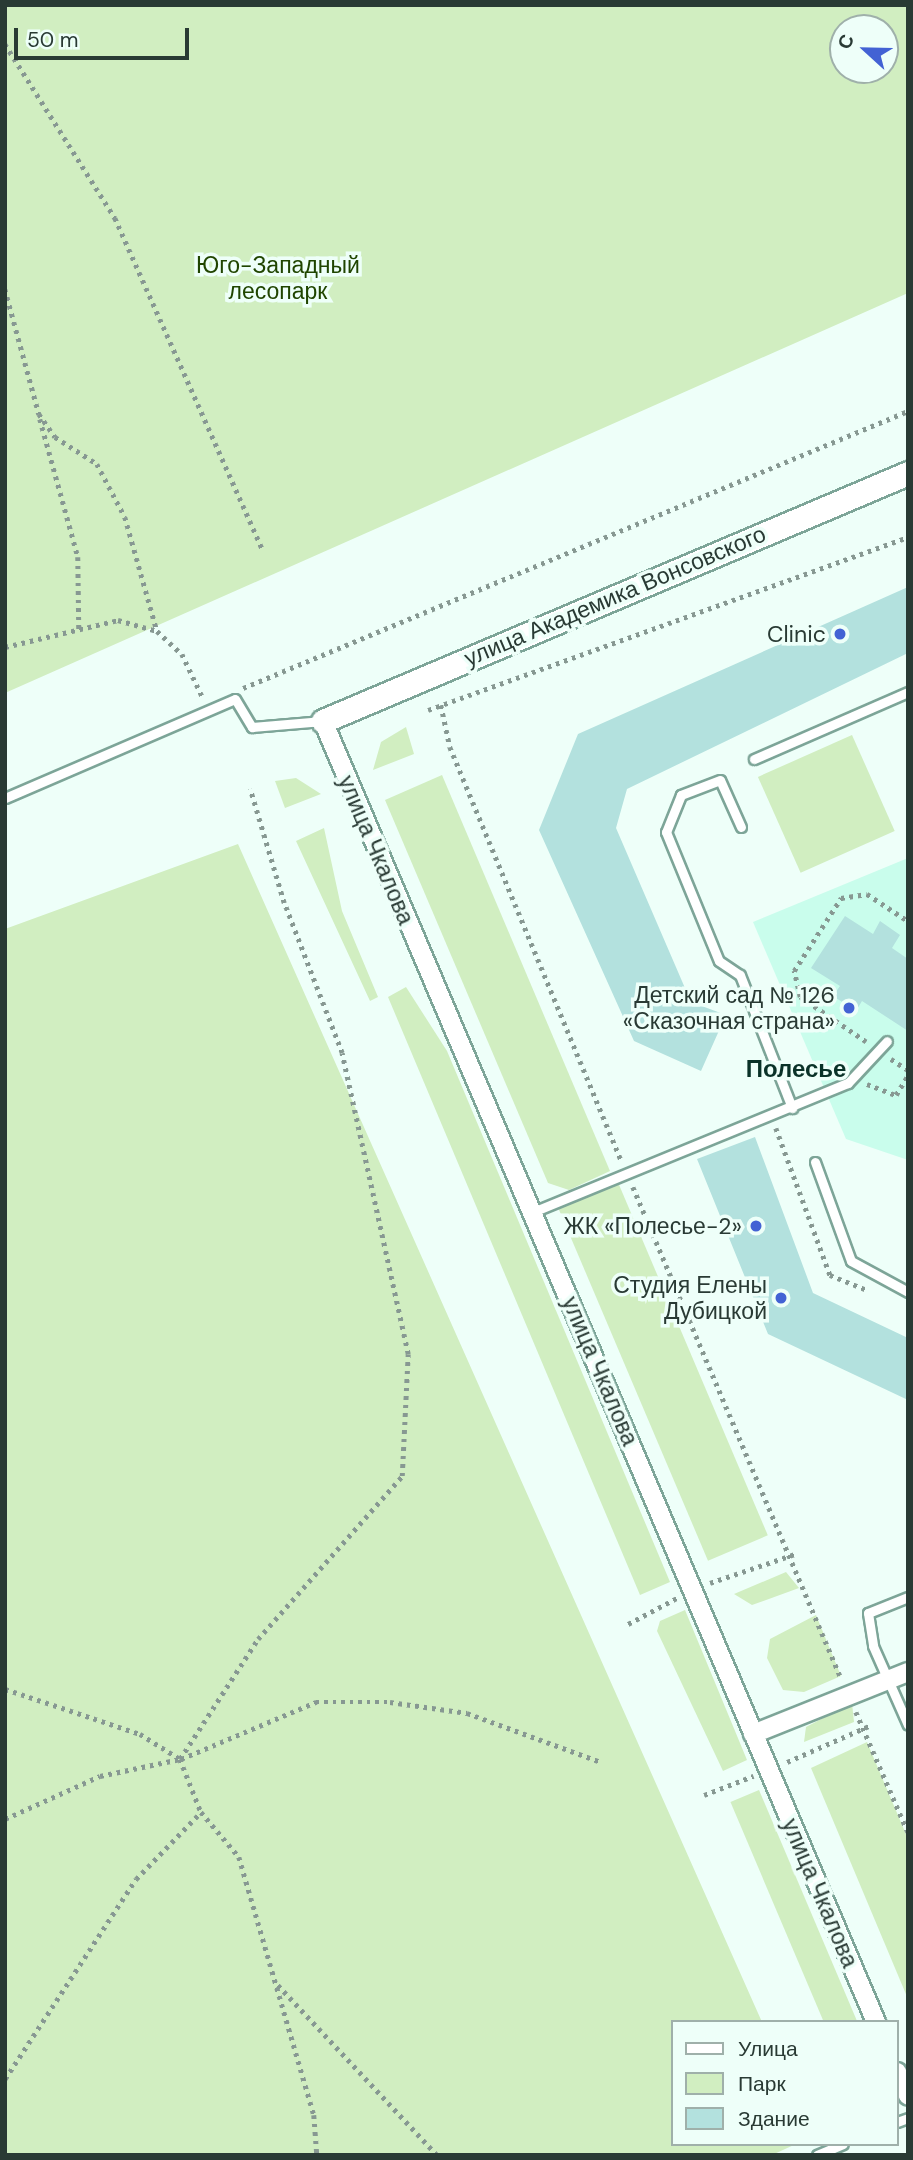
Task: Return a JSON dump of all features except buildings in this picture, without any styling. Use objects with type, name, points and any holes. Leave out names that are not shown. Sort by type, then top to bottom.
[{"type":"street","name":"улица Академика Вонсовского","points":[[323,721],[908,474]]},
{"type":"street","name":"улица Чкалова","points":[[323,721],[875,2020]]},
{"type":"street","points":[[753,1734],[908,1672]]},
{"type":"street","points":[[899,2076],[908,2096]]},
{"type":"lane","points":[[754,759],[908,692]]},
{"type":"lane","points":[[5,798],[234,699],[252,727],[323,721]]},
{"type":"lane","points":[[741,827],[720,780],[681,795],[666,832],[719,961],[740,975],[792,1108]]},
{"type":"lane","points":[[533,1212],[848,1083],[880,1052],[887,1041]]},
{"type":"lane","points":[[814,1162],[852,1261],[908,1292]]},
{"type":"lane","points":[[908,1598],[868,1613],[873,1646],[908,1725]]},
{"type":"lane","points":[[817,2155],[838,2146]]},
{"type":"path","points":[[5,44],[115,218],[264,550]]},
{"type":"path","points":[[5,289],[78,556],[79,629]]},
{"type":"path","points":[[229,694],[908,411]]},
{"type":"path","points":[[39,414],[55,437],[97,464],[113,492],[157,631]]},
{"type":"path","points":[[428,710],[908,537]]},
{"type":"path","points":[[5,647],[118,620],[157,631],[182,654],[203,701]]},
{"type":"path","points":[[441,705],[450,747],[627,1172],[908,1832]]},
{"type":"path","points":[[180,1759],[258,1639],[402,1476],[408,1353],[342,1053],[284,903],[250,789]]},
{"type":"path","points":[[908,921],[867,894],[841,898],[794,971],[800,998],[908,1070]]},
{"type":"path","points":[[5,1689],[140,1734],[180,1759],[201,1812],[239,1857],[314,2115],[317,2155]]},
{"type":"path","points":[[5,1819],[100,1776],[180,1759],[316,1702],[390,1702],[467,1713],[601,1762]]},
{"type":"path","points":[[5,2078],[136,1879],[201,1812]]},
{"type":"path","points":[[278,1984],[437,2155]]},
{"type":"shaded area","name":"Детский сад № 126 «Сказочная страна»","points":[[908,858],[908,1160],[846,1139],[753,922]]},
{"type":"green space","name":"Юго-Западный лесопарк","points":[[5,5],[908,5],[908,293],[5,693]]},
{"type":"green space","points":[[406,727],[414,754],[373,770],[381,742]]},
{"type":"green space","points":[[852,735],[895,831],[801,873],[758,777]]},
{"type":"green space","points":[[442,775],[610,1171],[569,1190],[548,1183],[385,800]]},
{"type":"green space","points":[[296,778],[321,794],[285,808],[275,781]]},
{"type":"green space","points":[[324,828],[342,911],[378,997],[370,1001],[296,841]]},
{"type":"green space","points":[[238,844],[761,2020],[671,2020],[671,2146],[792,2146],[772,2155],[5,2155],[5,929]]},
{"type":"green space","points":[[406,987],[447,1051],[670,1582],[640,1595],[388,997]]},
{"type":"green space","points":[[617,1180],[768,1535],[708,1561],[557,1205]]},
{"type":"green space","points":[[786,1572],[799,1588],[752,1605],[734,1594]]},
{"type":"green space","points":[[685,1610],[747,1760],[723,1771],[657,1631],[660,1621]]},
{"type":"green space","points":[[816,1615],[841,1676],[804,1692],[783,1690],[767,1658],[770,1639]]},
{"type":"green space","points":[[852,1703],[854,1722],[804,1742],[806,1727]]},
{"type":"green space","points":[[867,1742],[908,1839],[908,1999],[811,1768]]},
{"type":"green space","points":[[759,1790],[857,2020],[823,2020],[730,1802]]},
{"type":"place","name":"Clinic","points":[[840,634]]},
{"type":"place","name":"Детский сад № 126 «Сказочная страна»","points":[[849,1008]]},
{"type":"place","name":"ЖК «Полесье-2»","points":[[756,1226]]},
{"type":"place","name":"Студия Елены Дубицкой","points":[[781,1298]]},
{"type":"district","name":"Полесье","points":[[796,1069]]}]
